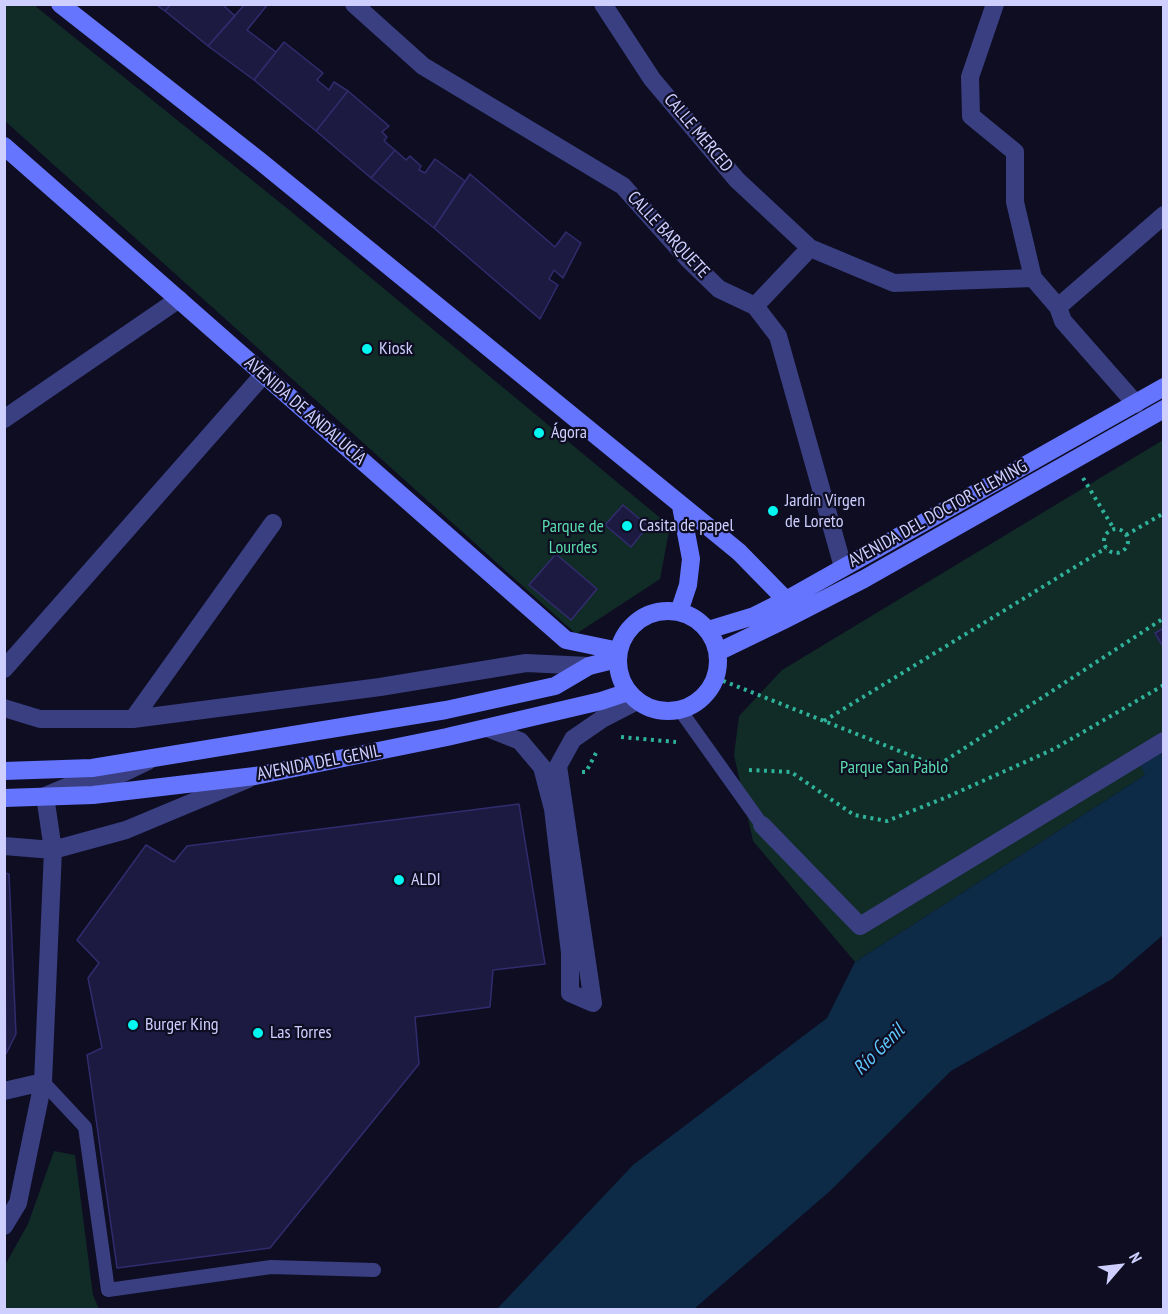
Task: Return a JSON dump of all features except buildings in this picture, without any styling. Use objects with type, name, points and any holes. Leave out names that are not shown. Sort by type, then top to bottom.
[{"type":"street","points":[[60,4],[260,161],[739,552],[786,600]]},
{"type":"street","name":"CALLE BARQUETE","points":[[354,4],[423,66],[623,186],[688,259],[719,289],[755,306],[778,336],[843,567]]},
{"type":"street","name":"CALLE MERCED","points":[[603,4],[652,80],[737,180],[810,248]]},
{"type":"street","points":[[994,4],[970,77],[971,116],[1015,152],[1015,202],[1033,278],[1058,307],[1063,321],[1136,404]]},
{"type":"street","name":"AVENIDA DE ANDALUCÍA","points":[[6,150],[179,298],[566,640],[618,655]]},
{"type":"street","points":[[1058,307],[1164,215]]},
{"type":"street","points":[[755,306],[810,248],[894,283],[1033,278]]},
{"type":"street","points":[[4,419],[179,298]]},
{"type":"street","points":[[4,669],[264,374]]},
{"type":"street","name":"AVENIDA DEL DOCTOR FLEMING","points":[[708,630],[754,616],[786,600],[1164,387]]},
{"type":"street","name":"AVENIDA DEL DOCTOR FLEMING","points":[[718,652],[864,579],[1164,408]]},
{"type":"street","points":[[679,612],[688,585],[691,559],[681,506]]},
{"type":"street","points":[[133,719],[273,523]]},
{"type":"street","points":[[663,610],[679,612],[690,615],[708,630],[718,652],[716,678],[708,692],[695,703],[680,710],[665,711],[650,708],[632,696],[622,682],[618,655],[624,636],[634,624],[647,615],[663,610]]},
{"type":"street","name":"AVENIDA DEL GENIL","points":[[4,771],[92,768],[457,708],[555,686],[589,666],[618,655]]},
{"type":"street","name":"AVENIDA DEL GENIL","points":[[4,708],[40,719],[133,719],[380,687],[526,663],[589,666]]},
{"type":"street","points":[[487,728],[520,741],[542,767],[553,810],[570,953],[570,993],[593,1003],[558,766],[573,739],[632,696]]},
{"type":"street","name":"AVENIDA DEL GENIL","points":[[4,798],[93,795],[255,776],[632,696]]},
{"type":"street","points":[[762,825],[860,926],[1164,741]]},
{"type":"street","points":[[4,1226],[18,1203],[43,1082],[53,850],[45,796],[78,782],[113,778],[153,758]]},
{"type":"street","points":[[4,846],[53,850],[126,830],[255,776]]},
{"type":"street","points":[[4,1091],[43,1082]]},
{"type":"lane","points":[[680,710],[762,825]]},
{"type":"lane","points":[[43,1082],[85,1127],[108,1290],[271,1267],[374,1270]]},
{"type":"path","points":[[1072,460],[1114,529],[1126,535],[1127,544],[1123,550],[1116,553],[1106,548]]},
{"type":"path","points":[[1126,535],[1164,513]]},
{"type":"path","points":[[1106,548],[1104,537],[1114,529]]},
{"type":"path","points":[[824,721],[1106,548]]},
{"type":"path","points":[[716,678],[937,766],[1164,618]]},
{"type":"path","points":[[725,773],[759,769],[791,772],[854,815],[887,821],[1054,749],[1164,685]]},
{"type":"path","points":[[614,736],[675,741],[683,749]]},
{"type":"path","points":[[560,774],[586,772],[596,752],[602,747]]},
{"type":"green space","name":"Parque de Lourdes","points":[[5,5],[34,5],[288,209],[670,526],[660,579],[576,634],[5,121]]},
{"type":"green space","name":"Parque San Pablo","points":[[1163,440],[1163,750],[1145,775],[855,962],[753,841],[734,755],[739,716],[782,670]]},
{"type":"green space","points":[[54,1151],[75,1155],[93,1295],[99,1309],[5,1309],[5,1265],[28,1224]]},
{"type":"water","name":"Río Genil","points":[[1163,750],[1163,935],[1112,979],[951,1071],[830,1191],[694,1309],[496,1310],[633,1165],[827,1018],[855,962],[1145,775],[1140,765]]},
{"type":"place","name":"Kiosk","points":[[367,349]]},
{"type":"place","name":"Ágora","points":[[539,433]]},
{"type":"place","name":"Jardín Virgen de Loreto","points":[[773,511]]},
{"type":"place","name":"Casita de papel","points":[[627,526]]},
{"type":"place","name":"ALDI","points":[[399,880]]},
{"type":"place","name":"Burger King","points":[[133,1025]]},
{"type":"place","name":"Las Torres","points":[[258,1033]]}]
